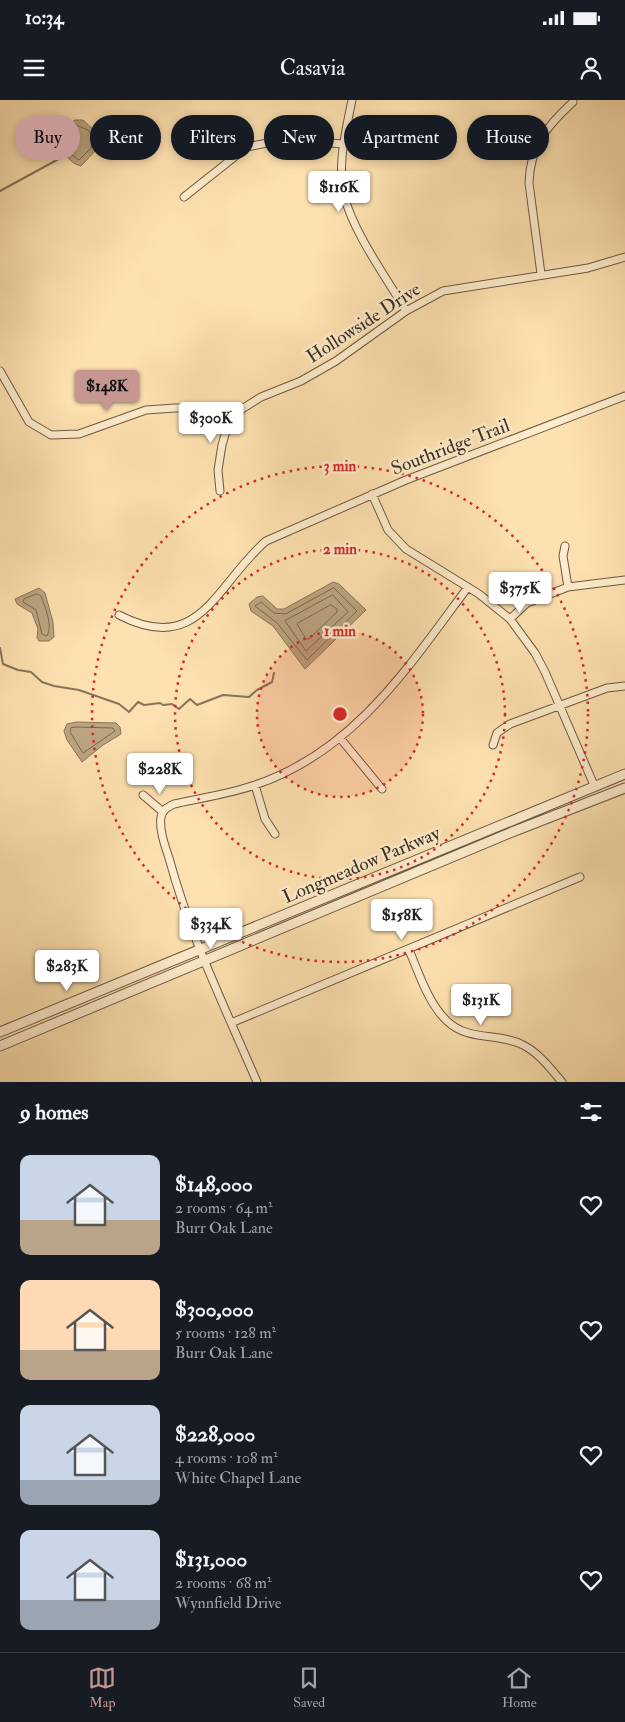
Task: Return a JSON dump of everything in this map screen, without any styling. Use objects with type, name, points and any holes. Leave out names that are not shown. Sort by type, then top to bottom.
[{"type":"street","points":[[352,100],[342,144],[344,194],[355,223],[406,310]]},
{"type":"street","points":[[541,274],[529,183],[529,168],[532,155],[545,132],[573,102]]},
{"type":"street","points":[[184,197],[247,147],[287,139],[342,144]]},
{"type":"street","name":"Hollowside Drive","points":[[227,428],[242,409],[262,397],[301,381],[336,361],[406,310],[443,291],[588,268],[625,257]]},
{"type":"street","points":[[0,371],[28,422],[51,436],[79,434],[146,410],[184,408],[227,428],[219,464],[220,491]]},
{"type":"street","name":"Southridge Trail","points":[[119,615],[137,624],[158,628],[179,627],[199,616],[215,600],[248,557],[266,541],[372,494],[625,396]]},
{"type":"street","points":[[372,494],[382,518],[396,539],[414,555],[468,587],[510,619],[536,654],[560,704],[594,785]]},
{"type":"street","points":[[566,546],[563,556],[568,587]]},
{"type":"street","points":[[510,619],[527,603],[568,587],[625,580]]},
{"type":"street","points":[[257,1082],[199,950],[166,846],[161,826],[163,812],[174,804],[255,785],[302,763],[340,738],[393,687],[468,587]]},
{"type":"street","points":[[493,745],[497,733],[510,724],[607,688],[625,686]]},
{"type":"street","points":[[340,738],[382,789]]},
{"type":"street","name":"Longmeadow Parkway","points":[[0,1032],[594,785],[625,774]]},
{"type":"street","points":[[255,785],[265,819],[276,834]]},
{"type":"street","name":"Longmeadow Parkway","points":[[0,1046],[512,832],[625,788]]},
{"type":"street","points":[[142,795],[163,812]]},
{"type":"street","points":[[231,1022],[409,950],[580,877]]},
{"type":"street","points":[[409,950],[436,1009],[447,1022],[472,1036],[522,1044],[540,1057],[562,1082]]},
{"type":"water","points":[[80,120],[83,120],[90,127],[90,156],[81,166],[71,160],[80,160]]},
{"type":"water","points":[[333,582],[339,584],[366,610],[305,669],[273,626],[251,611],[249,604],[257,597],[263,596],[277,609],[284,609]]},
{"type":"water","points":[[39,588],[45,593],[53,622],[54,637],[49,641],[39,641],[37,638],[38,629],[32,613],[17,604],[15,599]]},
{"type":"water","points":[[76,722],[116,723],[120,727],[121,734],[103,745],[82,762],[67,740],[64,731],[67,724]]},
{"type":"waterway","points":[[0,191],[57,160]]},
{"type":"waterway","points":[[0,648],[3,664],[18,670],[31,672],[42,682],[79,690],[119,704],[129,712],[138,702],[144,705],[172,704],[179,709],[190,699],[197,705],[223,695],[249,697],[272,682],[274,673]]}]
